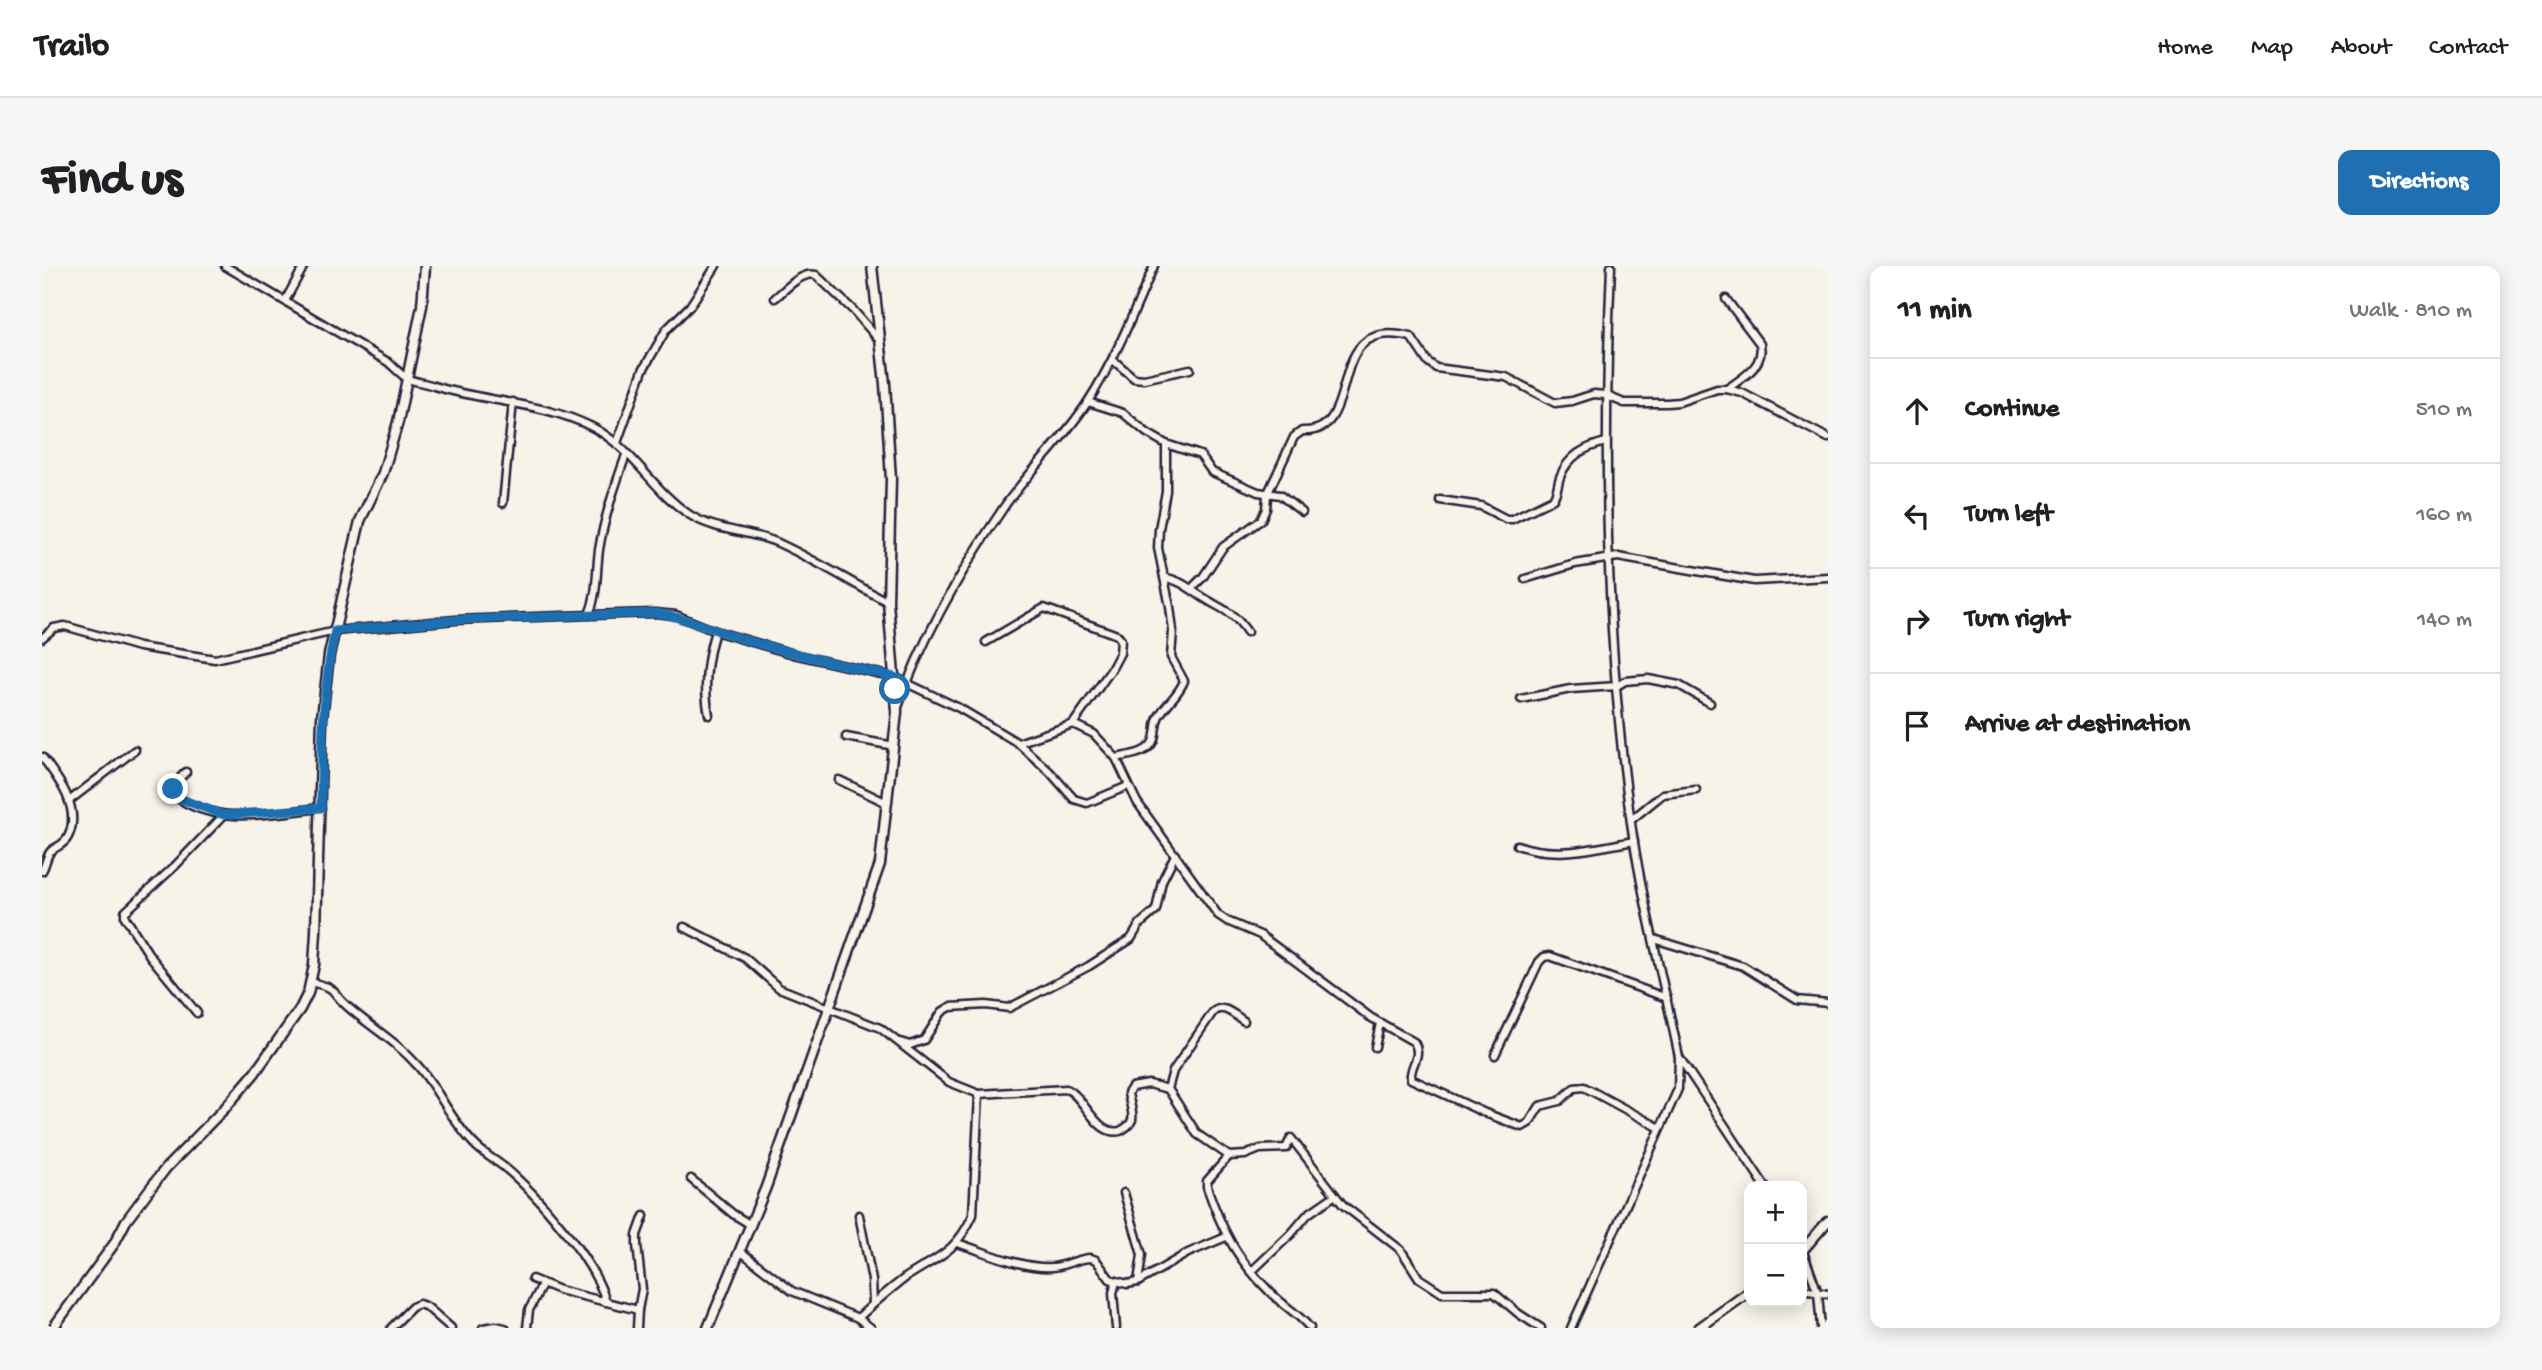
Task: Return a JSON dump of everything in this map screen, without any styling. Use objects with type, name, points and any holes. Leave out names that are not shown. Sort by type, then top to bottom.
[{"type":"street","points":[[225,266],[388,362],[408,379],[464,395],[513,402],[562,415],[593,428],[617,443],[626,455],[639,464],[690,515],[706,523],[775,542],[888,602]]},
{"type":"street","points":[[285,301],[304,266]]},
{"type":"street","points":[[53,1328],[166,1168],[225,1108],[276,1045],[300,1009],[310,982],[316,932],[322,718],[329,656],[360,521],[383,473],[408,379],[422,306],[425,266]]},
{"type":"street","points":[[617,443],[643,370],[666,330],[690,306],[716,266]]},
{"type":"street","points":[[709,1328],[751,1225],[880,864],[897,712],[888,602],[891,479],[872,266]]},
{"type":"street","points":[[897,712],[906,684],[955,585],[1007,503],[1088,402],[1113,360],[1154,266]]},
{"type":"street","points":[[1571,1328],[1678,1089],[1679,1057],[1634,841],[1617,686],[1609,558],[1605,395],[1611,266]]},
{"type":"street","points":[[775,298],[804,276],[811,273],[816,275],[853,310],[880,341]]},
{"type":"street","points":[[1192,588],[1203,578],[1223,547],[1261,520],[1266,509],[1267,495],[1294,437],[1302,431],[1314,432],[1323,427],[1335,413],[1341,403],[1353,356],[1365,341],[1386,334],[1411,337],[1427,361],[1436,368],[1506,377],[1555,403],[1594,394],[1605,395],[1624,403],[1667,403],[1727,389],[1756,366],[1762,351],[1760,344],[1726,299]]},
{"type":"street","points":[[1113,360],[1134,378],[1144,379],[1190,369]]},
{"type":"street","points":[[1727,389],[1742,393],[1828,438]]},
{"type":"street","points":[[503,503],[513,402]]},
{"type":"street","points":[[1088,402],[1123,413],[1147,433],[1166,444],[1200,455],[1212,472],[1267,495],[1280,495],[1302,512]]},
{"type":"street","points":[[1440,500],[1480,506],[1500,517],[1512,519],[1553,499],[1559,480],[1571,458],[1592,445],[1606,442]]},
{"type":"street","points":[[1116,758],[1144,751],[1151,746],[1156,720],[1181,689],[1184,681],[1171,657],[1173,631],[1168,585],[1160,565],[1158,548],[1166,491],[1166,444]]},
{"type":"street","points":[[589,615],[594,602],[598,552],[608,509],[626,455]]},
{"type":"street","points":[[1525,579],[1575,564],[1609,558],[1630,558],[1754,581],[1828,576]]},
{"type":"street","points":[[1164,577],[1181,582],[1204,598],[1232,612],[1247,632]]},
{"type":"street","points":[[986,642],[1044,608],[1117,635],[1121,640],[1120,653],[1102,685],[1073,723],[1018,743]]},
{"type":"street","points":[[42,638],[54,628],[65,626],[139,647],[215,659],[335,631],[455,620],[655,613],[676,615],[715,631],[797,655],[894,677],[960,708],[1018,743],[1080,802],[1087,803],[1128,786]]},
{"type":"street","points":[[709,715],[704,691],[709,652],[715,631]]},
{"type":"street","points":[[1521,699],[1571,689],[1617,686],[1634,679],[1679,685],[1710,703]]},
{"type":"street","points":[[1073,723],[1094,734],[1116,758],[1137,802],[1218,915],[1260,935],[1380,1023],[1409,1038],[1418,1048],[1418,1059],[1410,1074],[1412,1079],[1518,1126],[1526,1126],[1540,1105],[1560,1101],[1578,1087],[1594,1090],[1660,1128]]},
{"type":"street","points":[[845,737],[894,746]]},
{"type":"street","points":[[69,802],[135,750]]},
{"type":"street","points":[[42,757],[66,791],[69,802],[69,836],[51,851],[42,871]]},
{"type":"street","points":[[186,772],[175,783],[174,795],[224,815],[321,808]]},
{"type":"street","points":[[839,780],[887,803]]},
{"type":"street","points":[[1631,820],[1662,794],[1696,790]]},
{"type":"street","points":[[197,1013],[150,956],[125,917],[125,912],[175,866],[224,815]]},
{"type":"street","points":[[1517,845],[1537,852],[1555,853],[1634,841]]},
{"type":"street","points":[[894,1041],[910,1045],[924,1040],[942,1012],[950,1007],[986,1005],[1009,1008],[1088,966],[1130,939],[1140,924],[1156,910],[1163,881],[1175,855]]},
{"type":"street","points":[[684,927],[745,958],[779,988],[880,1028],[949,1082],[979,1094],[1066,1089],[1072,1091],[1093,1118],[1112,1132],[1125,1128],[1131,1122],[1133,1117],[1128,1093],[1132,1087],[1149,1084],[1168,1089],[1197,1134],[1229,1156],[1245,1155],[1261,1149],[1286,1148],[1291,1138],[1334,1196],[1401,1250],[1414,1272],[1433,1288],[1442,1293],[1494,1293],[1541,1328]]},
{"type":"street","points":[[1654,939],[1743,966],[1797,1000],[1828,1003]]},
{"type":"street","points":[[1495,1055],[1539,962],[1544,957],[1550,956],[1667,998]]},
{"type":"street","points":[[310,982],[330,986],[347,1006],[386,1034],[417,1065],[470,1140],[542,1202],[597,1277],[606,1302]]},
{"type":"street","points":[[1168,1089],[1173,1071],[1213,1012],[1223,1008],[1244,1021]]},
{"type":"street","points":[[1375,1047],[1380,1023]]},
{"type":"street","points":[[1679,1057],[1762,1181]]},
{"type":"street","points":[[858,1318],[906,1278],[937,1260],[957,1243],[973,1215],[979,1094]]},
{"type":"street","points":[[1229,1156],[1206,1181],[1226,1237],[1235,1252],[1269,1292],[1300,1316],[1310,1328]]},
{"type":"street","points":[[691,1179],[733,1214],[751,1225]]},
{"type":"street","points":[[1124,1193],[1142,1255],[1138,1282]]},
{"type":"street","points":[[1252,1271],[1308,1214],[1334,1196]]},
{"type":"street","points":[[859,1215],[872,1280],[873,1304]]},
{"type":"street","points":[[637,1328],[642,1289],[636,1245],[644,1216]]},
{"type":"street","points":[[1807,1244],[1828,1221]]},
{"type":"street","points":[[957,1243],[1016,1261],[1046,1266],[1056,1267],[1091,1258],[1096,1260],[1115,1282],[1128,1284],[1138,1282],[1188,1253],[1226,1237]]},
{"type":"street","points":[[740,1251],[792,1291],[858,1318],[871,1328]]},
{"type":"street","points":[[1807,1263],[1818,1293],[1821,1328]]},
{"type":"street","points":[[532,1279],[542,1285],[638,1310]]},
{"type":"street","points":[[1115,1282],[1113,1293],[1116,1328]]},
{"type":"street","points":[[527,1328],[529,1311],[542,1285]]},
{"type":"street","points":[[1807,1291],[1828,1294]]},
{"type":"street","points":[[1699,1328],[1744,1296]]},
{"type":"street","points":[[391,1328],[412,1307],[419,1304],[451,1328]]},
{"type":"street","points":[[483,1328],[505,1328]]},
{"type":"route","points":[[173,789],[178,798],[224,815],[321,808],[322,718],[329,656],[335,631],[455,620],[655,613],[676,615],[715,631],[797,655],[894,677],[895,689]]}]
